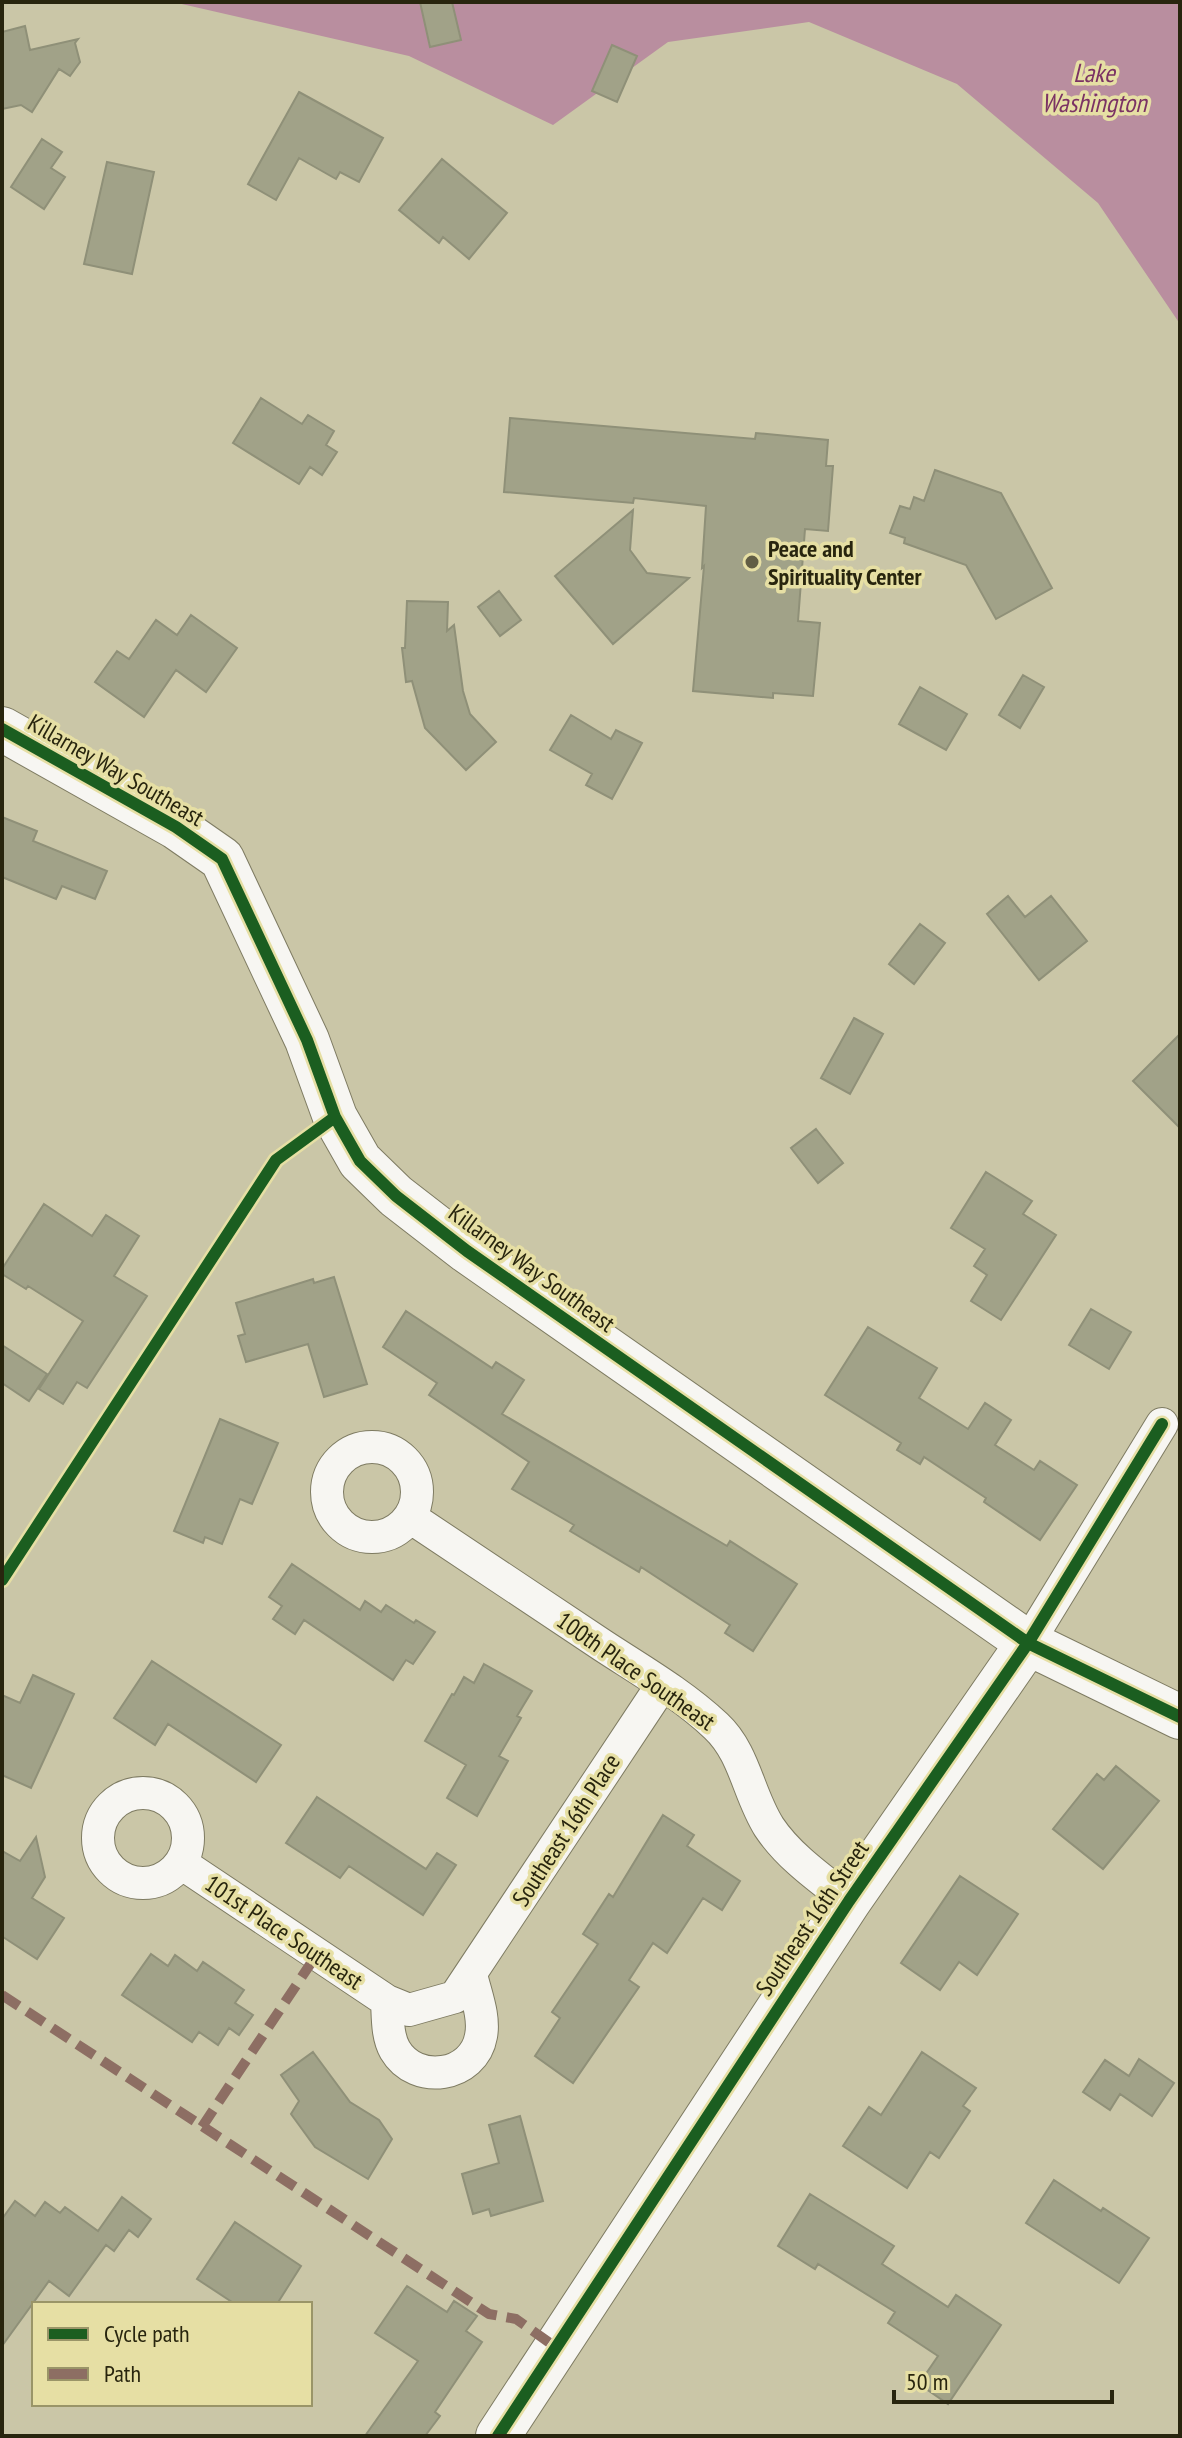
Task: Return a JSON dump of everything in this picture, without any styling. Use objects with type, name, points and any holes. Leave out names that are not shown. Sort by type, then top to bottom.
[{"type":"street","name":"Killarney Way Southeast","points":[[2,729],[176,827],[222,859],[307,1040],[335,1117],[360,1161],[396,1196],[467,1251],[1028,1643],[1180,1717]]},
{"type":"street","name":"Southeast 16th Street","points":[[498,2436],[849,1901],[1028,1643],[1162,1424]]},
{"type":"street","name":"100th Place Southeast","points":[[410,1517],[662,1685],[713,1724],[729,1739],[770,1828],[789,1851],[849,1901]]},
{"type":"street","name":"Southeast 16th Place","points":[[432,2005],[455,1997],[662,1685]]},
{"type":"street","name":"101st Place Southeast","points":[[181,1863],[387,2001],[409,2010],[432,2005]]},
{"type":"street","name":"101st Place Southeast","points":[[387,2001],[390,2041],[396,2053],[416,2069],[442,2073],[466,2062],[481,2039],[482,2025],[471,1974]]},
{"type":"water","name":"Lake Washington","points":[[173,2],[1180,2],[1180,324],[1098,203],[957,84],[809,22],[668,42],[553,125],[409,56]]},
{"type":"building","points":[[420,2],[452,2],[461,40],[430,47]]},
{"type":"building","points":[[25,26],[30,50],[78,39],[75,43],[80,62],[70,76],[59,69],[32,112],[21,105],[2,109],[2,32]]},
{"type":"building","points":[[612,45],[637,56],[617,102],[592,91]]},
{"type":"building","points":[[299,92],[383,138],[359,182],[340,172],[336,179],[299,158],[276,200],[248,184]]},
{"type":"building","points":[[42,139],[62,152],[51,168],[65,177],[44,209],[11,187]]},
{"type":"building","points":[[442,159],[507,213],[469,259],[443,237],[439,243],[399,210]]},
{"type":"building","points":[[107,162],[154,172],[132,274],[84,264]]},
{"type":"building","points":[[261,398],[302,424],[308,415],[334,431],[326,445],[337,452],[322,475],[310,467],[299,484],[233,443]]},
{"type":"building","name":"Peace and Spirituality Center","points":[[510,418],[755,439],[756,433],[828,440],[826,466],[833,466],[828,531],[805,529],[798,621],[820,623],[813,696],[773,693],[773,698],[693,691],[706,506],[634,498],[633,503],[504,492]]},
{"type":"building","points":[[935,470],[1001,493],[1052,588],[996,619],[966,565],[904,543],[905,538],[890,533],[900,506],[910,509],[914,497],[924,501]]},
{"type":"building","points":[[633,510],[630,550],[647,573],[689,578],[613,644],[555,576]]},
{"type":"building","points":[[499,591],[521,620],[500,636],[478,607]]},
{"type":"building","points":[[407,601],[448,602],[447,631],[454,625],[463,691],[470,714],[496,742],[466,770],[425,728],[412,681],[406,682],[402,648],[405,648]]},
{"type":"building","points":[[191,615],[237,648],[206,692],[176,670],[144,717],[95,682],[117,651],[129,659],[156,620],[177,635]]},
{"type":"building","points":[[1023,675],[1044,687],[1020,728],[999,715]]},
{"type":"building","points":[[920,687],[967,714],[946,750],[899,724]]},
{"type":"building","points":[[571,715],[611,739],[616,730],[642,743],[612,799],[586,785],[592,774],[550,750]]},
{"type":"building","points":[[2,817],[37,831],[33,841],[107,871],[95,899],[62,886],[56,899],[2,877]]},
{"type":"building","points":[[1008,896],[1025,917],[1051,896],[1087,941],[1039,980],[987,914]]},
{"type":"building","points":[[920,924],[945,943],[914,984],[889,964]]},
{"type":"building","points":[[854,1018],[883,1034],[850,1094],[821,1078]]},
{"type":"building","points":[[1180,1034],[1180,1128],[1133,1081]]},
{"type":"building","points":[[816,1129],[843,1163],[818,1183],[791,1148]]},
{"type":"building","points":[[986,1172],[1032,1201],[1023,1214],[1056,1235],[1001,1320],[971,1301],[987,1275],[974,1266],[985,1249],[951,1228]]},
{"type":"building","points":[[44,1204],[92,1236],[106,1215],[139,1236],[114,1276],[147,1296],[87,1388],[77,1382],[63,1404],[39,1389],[83,1321],[28,1286],[26,1289],[2,1274],[2,1269]]},
{"type":"building","points":[[334,1277],[367,1384],[324,1397],[308,1344],[246,1362],[238,1336],[245,1334],[236,1303],[313,1279],[314,1283]]},
{"type":"building","points":[[1091,1309],[1131,1332],[1109,1369],[1069,1345]]},
{"type":"building","points":[[406,1311],[492,1368],[496,1362],[524,1380],[502,1414],[727,1546],[730,1541],[797,1584],[753,1651],[725,1633],[730,1625],[641,1567],[639,1572],[570,1531],[574,1525],[512,1489],[529,1462],[429,1395],[437,1383],[383,1347]]},
{"type":"building","points":[[868,1327],[937,1368],[919,1398],[968,1429],[985,1403],[1011,1420],[995,1445],[1034,1470],[1040,1461],[1077,1485],[1040,1540],[984,1502],[986,1498],[924,1457],[920,1464],[897,1450],[901,1443],[825,1395]]},
{"type":"building","points":[[2,1345],[47,1374],[29,1401],[2,1383]]},
{"type":"building","points":[[220,1419],[278,1443],[252,1504],[240,1499],[222,1544],[205,1537],[203,1543],[174,1531]]},
{"type":"building","points":[[292,1564],[360,1610],[365,1601],[381,1612],[386,1605],[435,1632],[413,1664],[406,1660],[393,1680],[304,1620],[295,1634],[273,1619],[282,1606],[269,1597]]},
{"type":"building","points":[[152,1661],[281,1745],[256,1782],[168,1724],[155,1745],[114,1718]]},
{"type":"building","points":[[484,1664],[532,1691],[517,1716],[521,1718],[499,1756],[508,1761],[477,1816],[447,1798],[466,1765],[425,1741],[464,1677],[474,1683]]},
{"type":"building","points":[[33,1675],[74,1694],[31,1788],[2,1775],[2,1695],[20,1703]]},
{"type":"building","points":[[1116,1766],[1159,1801],[1103,1869],[1053,1829],[1097,1774],[1104,1780]]},
{"type":"building","points":[[317,1797],[426,1869],[437,1853],[456,1865],[423,1915],[349,1866],[340,1878],[286,1843]]},
{"type":"building","points":[[663,1815],[694,1835],[687,1846],[740,1881],[722,1910],[703,1898],[667,1953],[653,1943],[629,1980],[639,1987],[573,2083],[535,2056],[560,2018],[552,2012],[598,1944],[583,1934],[609,1894],[613,1897]]},
{"type":"building","points":[[36,1837],[45,1877],[32,1898],[64,1918],[37,1959],[3,1937],[2,1931],[2,1851],[20,1861]]},
{"type":"building","points":[[960,1876],[1018,1914],[977,1975],[959,1962],[940,1990],[901,1963]]},
{"type":"building","points":[[151,1954],[168,1966],[175,1955],[197,1971],[203,1962],[244,1990],[235,2003],[253,2015],[239,2035],[229,2028],[218,2045],[199,2032],[192,2042],[122,1995]]},
{"type":"building","points":[[313,2052],[350,2102],[379,2120],[392,2139],[368,2179],[315,2147],[291,2114],[299,2101],[281,2075]]},
{"type":"building","points":[[922,2052],[976,2088],[963,2106],[970,2111],[939,2158],[930,2152],[907,2188],[843,2146],[869,2107],[881,2115]]},
{"type":"building","points":[[1139,2059],[1174,2083],[1152,2116],[1120,2094],[1110,2110],[1083,2092],[1105,2060],[1129,2076]]},
{"type":"building","points":[[520,2116],[543,2201],[491,2216],[489,2209],[473,2214],[462,2174],[499,2163],[489,2125]]},
{"type":"building","points":[[1054,2180],[1149,2238],[1119,2283],[1026,2223]]},
{"type":"building","points":[[810,2194],[894,2246],[882,2264],[948,2307],[956,2295],[1001,2325],[948,2404],[919,2384],[938,2356],[888,2323],[895,2312],[818,2264],[815,2269],[778,2246]]},
{"type":"building","points":[[122,2197],[151,2219],[138,2237],[129,2230],[114,2251],[106,2245],[69,2296],[49,2281],[2,2346],[2,2219],[15,2201],[35,2216],[45,2202],[60,2213],[65,2207],[98,2231]]},
{"type":"building","points":[[235,2222],[301,2266],[278,2302],[232,2302],[197,2279]]},
{"type":"building","points":[[407,2286],[447,2312],[454,2301],[477,2316],[466,2331],[482,2342],[435,2412],[440,2416],[425,2436],[365,2436],[418,2361],[375,2333]]},
{"type":"marked path","points":[[202,2127],[317,1954]]},
{"type":"marked path","points":[[2,1995],[489,2314],[516,2319],[557,2348]]},
{"type":"cycle path","points":[[2,729],[176,827],[222,859],[307,1040],[335,1117],[360,1161],[396,1196],[467,1251],[1028,1643],[1180,1717]]},
{"type":"cycle path","points":[[2,1580],[276,1160],[335,1117]]},
{"type":"cycle path","points":[[498,2436],[849,1901],[1028,1643],[1162,1424]]},
{"type":"place","name":"Peace and Spirituality Center","points":[[752,562]]}]
